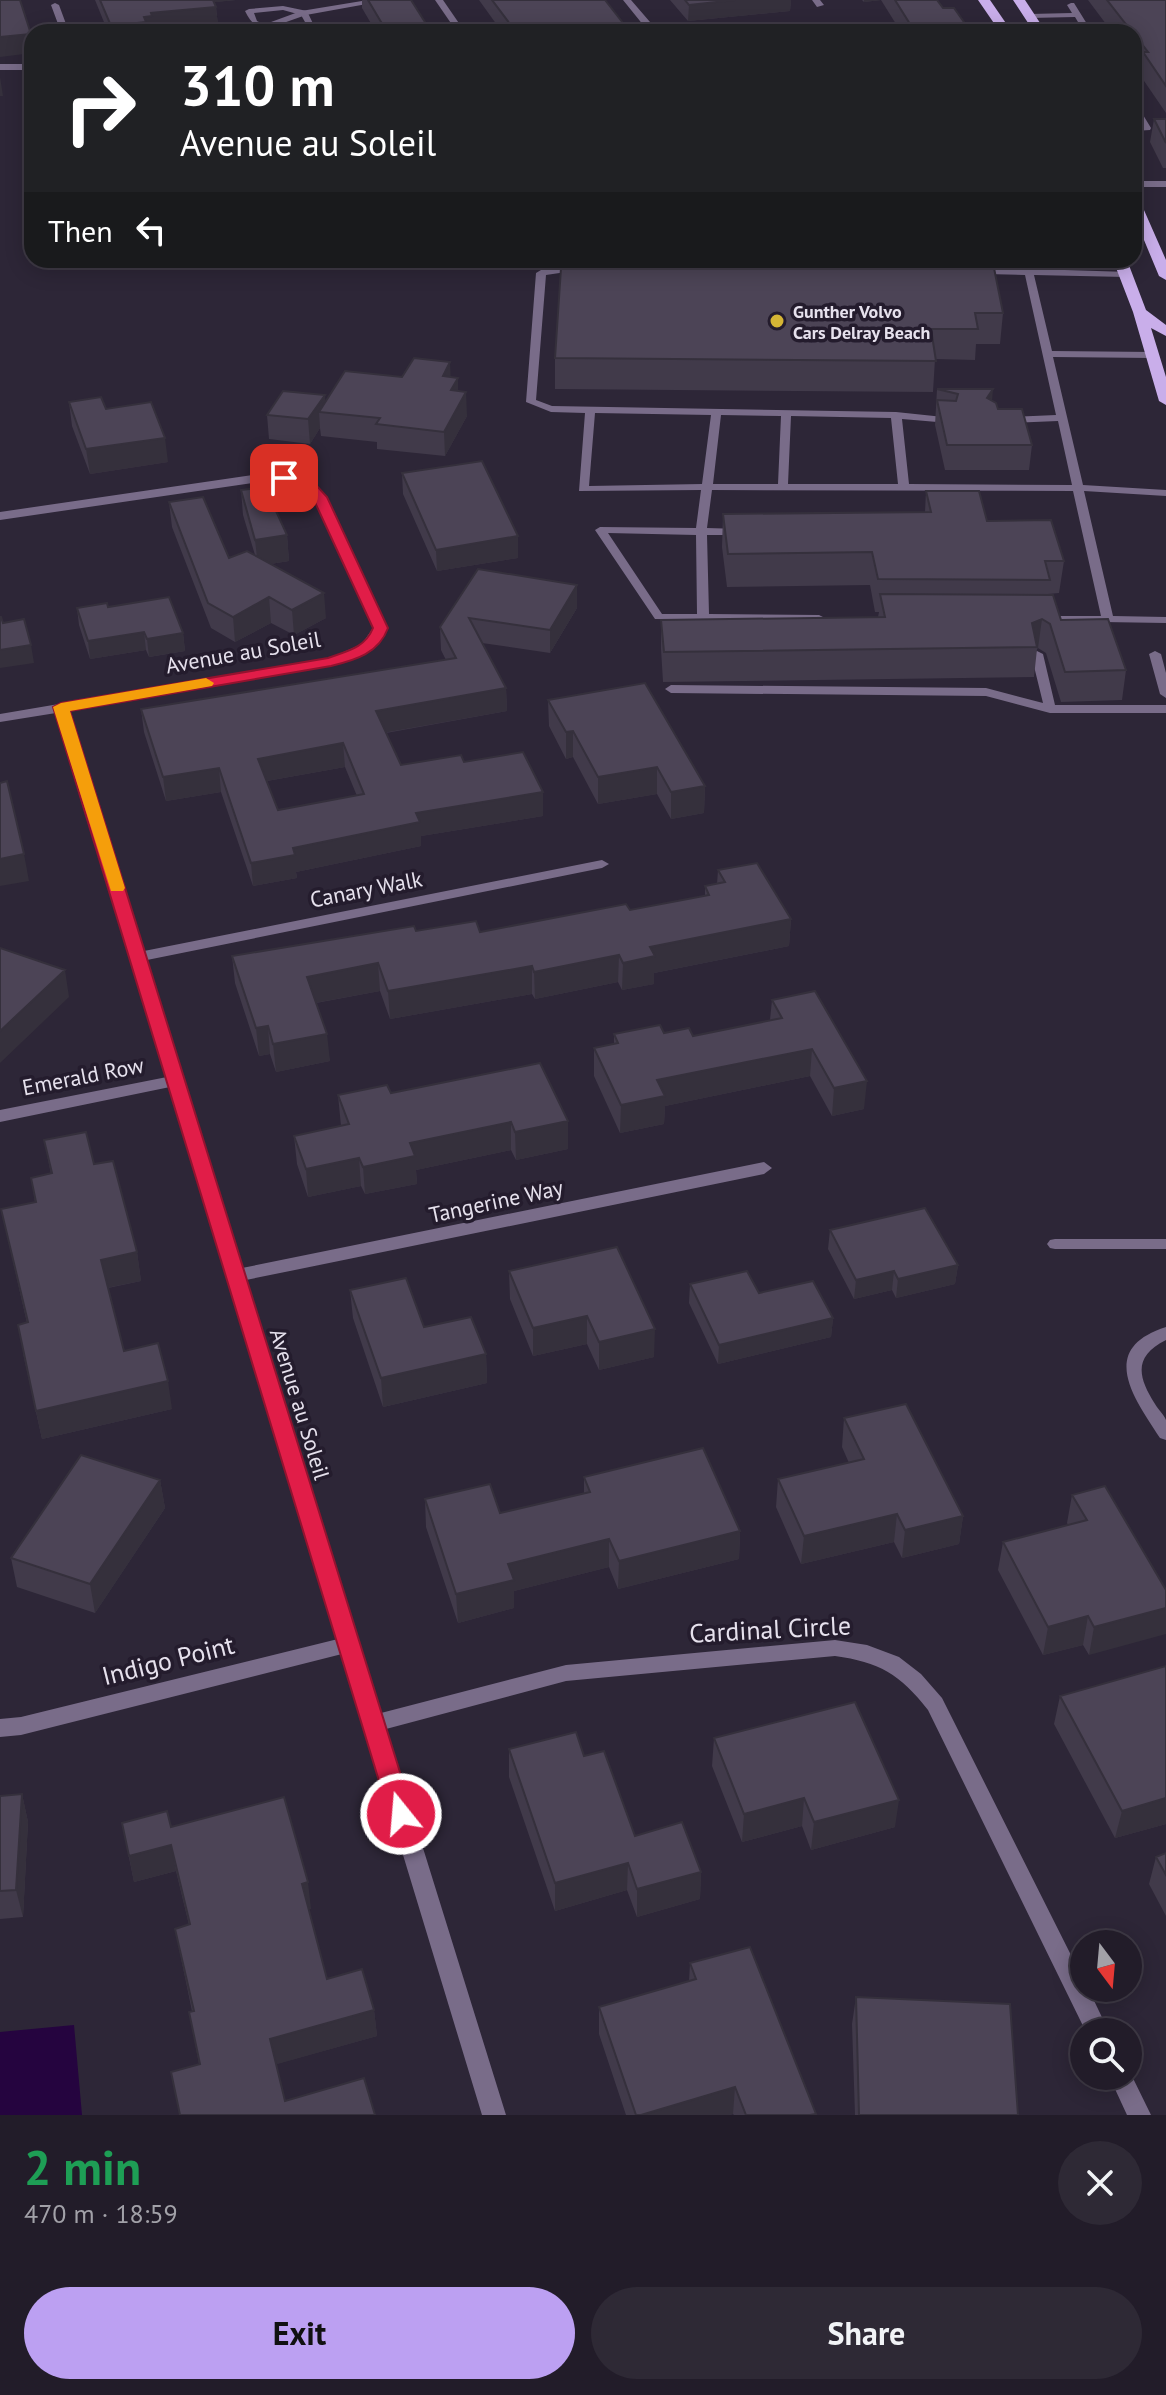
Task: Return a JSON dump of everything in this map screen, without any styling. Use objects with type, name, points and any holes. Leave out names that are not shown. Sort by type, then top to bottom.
[{"type":"main road","points":[[1019,0],[1035,24]]},
{"type":"main road","points":[[988,5],[1001,24]]},
{"type":"main road","points":[[988,5],[1013,24]]},
{"type":"main road","points":[[1142,220],[1166,276]]},
{"type":"main road","points":[[1123,268],[1159,358],[1166,401]]},
{"type":"main road","points":[[1140,312],[1166,332]]},
{"type":"street","points":[[271,24],[304,13],[385,0]]},
{"type":"street","points":[[0,67],[24,67]]},
{"type":"street","name":"Avenue au Soleil","points":[[0,516],[266,477],[300,482],[320,497],[380,628],[376,639],[366,649],[331,662],[0,718]]},
{"type":"street","name":"Avenue au Soleil","points":[[61,707],[494,2115]]},
{"type":"street","name":"Canary Walk","points":[[139,957],[602,864]]},
{"type":"street","name":"Emerald Row","points":[[0,1116],[176,1080]]},
{"type":"street","name":"Tangerine Way","points":[[236,1276],[764,1168]]},
{"type":"street","name":"Indigo Point","points":[[0,1728],[21,1726],[349,1644]]},
{"type":"street","name":"Cardinal Circle","points":[[373,1724],[566,1673],[835,1648],[866,1651],[895,1663],[919,1681],[935,1704],[1091,2018]]},
{"type":"street","points":[[1127,2090],[1139,2115]]},
{"type":"lane","points":[[439,0],[456,24]]},
{"type":"lane","points":[[627,0],[647,24]]},
{"type":"lane","points":[[55,5],[62,24]]},
{"type":"lane","points":[[1071,5],[1083,24]]},
{"type":"lane","points":[[260,24],[254,22],[249,11],[283,8],[304,13],[310,24]]},
{"type":"lane","points":[[1030,16],[1077,15]]},
{"type":"lane","points":[[1142,184],[1166,184]]},
{"type":"lane","points":[[574,268],[541,273],[531,402],[551,409],[896,415],[949,420]]},
{"type":"lane","points":[[989,268],[1029,273],[1107,268]]},
{"type":"lane","points":[[1028,268],[1108,620]]},
{"type":"lane","points":[[1047,354],[1159,358]]},
{"type":"lane","points":[[590,410],[583,489],[783,486],[1079,488],[1166,493]]},
{"type":"lane","points":[[703,617],[701,532],[716,412]]},
{"type":"lane","points":[[783,486],[786,412]]},
{"type":"lane","points":[[896,415],[904,488]]},
{"type":"lane","points":[[992,421],[1060,418]]},
{"type":"lane","points":[[747,532],[600,530],[659,617],[828,618]]},
{"type":"lane","points":[[1030,619],[1166,620]]},
{"type":"lane","points":[[1037,654],[1050,709]]},
{"type":"lane","points":[[1155,654],[1166,694]]},
{"type":"lane","points":[[671,689],[986,692],[1050,709],[1166,709]]},
{"type":"lane","points":[[1055,1244],[1166,1244]]},
{"type":"lane","points":[[1166,1333],[1151,1339],[1139,1349],[1133,1361],[1133,1375],[1166,1434]]},
{"type":"shaded area","points":[[74,2025],[82,2115],[0,2115],[0,2032]]},
{"type":"building","points":[[0,0],[20,0],[28,24],[24,24],[24,35],[0,37]]},
{"type":"building","points":[[100,0],[213,0],[216,7],[151,13],[152,16],[144,17],[146,22],[110,24]]},
{"type":"building","points":[[368,0],[411,0],[426,24],[382,24]]},
{"type":"building","points":[[492,0],[605,0],[624,24],[510,24]]},
{"type":"building","points":[[685,0],[735,0],[689,5]]},
{"type":"building","points":[[895,0],[937,0],[943,8],[954,8],[965,24],[910,24]]},
{"type":"building","points":[[1107,0],[1166,0],[1166,86],[1143,52],[1148,52],[1142,44],[1142,24],[1126,24]]},
{"type":"building","points":[[1154,119],[1166,119],[1166,143]]},
{"type":"building","name":"Gunther Volvo Cars Delray Beach","points":[[561,268],[994,268],[1003,313],[975,313],[978,329],[931,329],[936,361],[555,358]]},
{"type":"building","points":[[414,358],[450,362],[443,376],[458,378],[451,390],[466,392],[444,432],[376,424],[380,418],[319,412],[345,371],[402,377]]},
{"type":"building","points":[[937,389],[993,389],[987,398],[996,403],[998,409],[1022,409],[1032,445],[947,445],[937,400],[956,401],[958,394]]},
{"type":"building","points":[[283,391],[325,395],[308,419],[267,415]]},
{"type":"building","points":[[101,397],[106,409],[151,402],[165,438],[86,449],[69,402]]},
{"type":"building","points":[[482,461],[518,536],[436,550],[402,473]]},
{"type":"building","points":[[265,487],[287,535],[255,540],[241,490]]},
{"type":"building","points":[[926,491],[979,491],[987,521],[1051,520],[1064,561],[1045,561],[1050,580],[878,579],[872,552],[728,554],[723,514],[931,512]]},
{"type":"building","points":[[203,497],[229,558],[247,551],[324,593],[292,610],[269,597],[233,617],[208,603],[169,502]]},
{"type":"building","points":[[478,569],[577,585],[550,630],[469,618],[506,688],[376,711],[401,765],[461,755],[464,762],[523,752],[543,792],[416,813],[420,822],[293,848],[295,855],[251,863],[219,768],[163,777],[141,709],[456,658],[440,627]],"holes":[[[343,743],[364,794],[278,810],[258,759]]]},
{"type":"building","points":[[880,594],[1053,595],[1061,620],[1108,619],[1126,670],[1065,672],[1050,624],[1042,619],[1032,623],[1037,647],[664,652],[661,620],[885,617]]},
{"type":"building","points":[[169,597],[183,633],[147,639],[144,632],[88,641],[77,608],[107,603],[108,607]]},
{"type":"building","points":[[0,617],[3,623],[24,619],[31,645],[0,650]]},
{"type":"building","points":[[645,683],[705,786],[671,792],[657,767],[598,777],[573,731],[566,732],[548,700]]},
{"type":"building","points":[[7,781],[24,854],[0,859],[0,783]]},
{"type":"building","points":[[757,863],[791,919],[650,947],[655,956],[623,963],[619,955],[534,972],[532,966],[388,991],[378,963],[307,977],[327,1034],[273,1044],[268,1026],[256,1028],[232,956],[414,926],[416,931],[476,921],[480,932],[626,904],[630,910],[709,895],[705,886],[725,882],[718,870]]},
{"type":"building","points":[[0,948],[65,970],[0,1031]]},
{"type":"building","points":[[815,991],[867,1081],[834,1088],[812,1049],[657,1080],[665,1096],[621,1105],[594,1048],[618,1043],[614,1034],[660,1025],[664,1033],[689,1028],[693,1036],[782,1018],[772,1000]]},
{"type":"building","points":[[540,1063],[568,1121],[515,1132],[511,1122],[410,1143],[415,1156],[363,1167],[359,1158],[306,1169],[294,1136],[349,1124],[338,1095],[387,1085],[391,1093]]},
{"type":"building","points":[[86,1132],[94,1164],[113,1161],[137,1252],[101,1260],[124,1351],[158,1343],[168,1381],[36,1411],[18,1325],[28,1322],[1,1209],[36,1202],[31,1178],[52,1173],[44,1140]]},
{"type":"building","points":[[925,1208],[958,1265],[898,1279],[894,1271],[856,1280],[830,1230]]},
{"type":"building","points":[[617,1247],[655,1329],[599,1342],[587,1316],[533,1328],[509,1271]]},
{"type":"building","points":[[747,1271],[759,1293],[813,1281],[833,1318],[719,1345],[690,1284]]},
{"type":"building","points":[[406,1278],[424,1327],[471,1317],[486,1354],[381,1378],[350,1290]]},
{"type":"building","points":[[906,1404],[963,1516],[905,1530],[897,1514],[804,1536],[778,1479],[864,1459],[844,1418]]},
{"type":"building","points":[[703,1448],[740,1531],[619,1561],[609,1539],[508,1564],[514,1580],[456,1594],[425,1499],[490,1484],[500,1513],[590,1492],[584,1477]]},
{"type":"building","points":[[81,1455],[160,1480],[90,1584],[11,1558]]},
{"type":"building","points":[[1105,1486],[1166,1590],[1166,1608],[1094,1627],[1088,1616],[1048,1627],[1003,1542],[1087,1520],[1072,1495]]},
{"type":"building","points":[[1166,1666],[1166,1798],[1122,1811],[1060,1696]]},
{"type":"building","points":[[855,1702],[899,1800],[814,1822],[804,1798],[744,1814],[714,1738]]},
{"type":"building","points":[[576,1732],[584,1756],[604,1751],[635,1836],[682,1822],[701,1872],[637,1889],[628,1863],[555,1883],[509,1749]]},
{"type":"building","points":[[22,1794],[16,1890],[0,1891],[0,1796]]},
{"type":"building","points":[[284,1797],[308,1882],[302,1884],[327,1979],[362,1969],[374,2010],[270,2039],[285,2101],[364,2078],[375,2115],[180,2115],[171,2072],[200,2064],[189,2012],[194,2011],[175,1929],[190,1924],[171,1845],[129,1856],[122,1823],[167,1811],[171,1827]]},
{"type":"building","points":[[1166,1853],[1166,1875],[1156,1857]]},
{"type":"building","points":[[750,1947],[816,2114],[746,2115],[735,2087],[636,2115],[599,2007],[696,1979],[690,1963]]},
{"type":"building","points":[[856,1997],[1010,2004],[1018,2115],[859,2115]]},
{"type":"slow traffic","points":[[117,888],[61,707],[206,683]]},
{"type":"place","name":"Gunther Volvo Cars Delray Beach","points":[[777,321]]},
{"type":"route","points":[[284,478],[300,482],[320,497],[380,628],[376,639],[366,649],[331,662],[61,707],[401,1814]]}]
